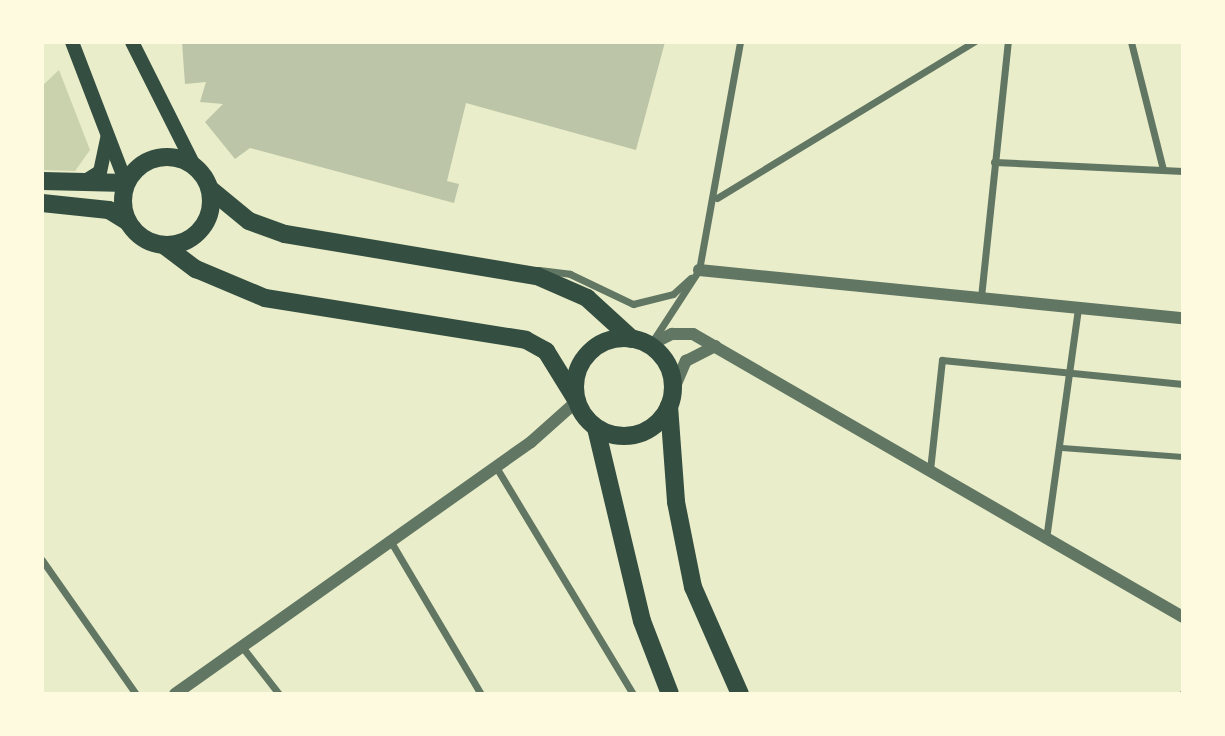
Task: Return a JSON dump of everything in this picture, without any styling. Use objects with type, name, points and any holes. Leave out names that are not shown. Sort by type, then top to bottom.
[{"type":"main road","points":[[72,42],[107,126],[126,183],[128,222]]},
{"type":"main road","points":[[132,42],[195,167],[210,190],[249,221],[285,234],[537,276],[587,298],[632,339]]},
{"type":"main road","points":[[87,180],[100,172],[107,157],[107,126]]},
{"type":"main road","points":[[42,181],[126,183],[149,160],[165,156],[195,167]]},
{"type":"main road","points":[[165,246],[181,243],[201,229],[211,206],[210,190]]},
{"type":"main road","points":[[42,203],[100,208],[128,222],[144,239],[165,246],[196,269],[265,298],[526,340],[546,351],[596,428],[642,621],[670,694]]},
{"type":"main road","points":[[577,401],[576,379],[588,354],[613,340],[632,339],[650,345],[667,365],[676,502],[693,587],[740,694]]},
{"type":"main road","points":[[596,428],[637,435],[671,399]]},
{"type":"street","points":[[650,345],[699,270],[717,198],[740,42]]},
{"type":"street","points":[[717,198],[974,42]]},
{"type":"street","points":[[981,297],[1008,42]]},
{"type":"street","points":[[1131,42],[1163,169]]},
{"type":"street","points":[[994,162],[1183,171]]},
{"type":"street","points":[[506,271],[570,274],[633,304],[673,294],[699,270],[1183,318]]},
{"type":"street","points":[[1046,539],[1062,448],[1078,309]]},
{"type":"street","points":[[650,345],[672,334],[693,334],[715,345],[1183,617]]},
{"type":"street","points":[[671,399],[686,361],[715,345]]},
{"type":"street","points":[[929,470],[942,360],[1183,384]]},
{"type":"street","points":[[175,694],[496,467],[577,401]]},
{"type":"street","points":[[1062,448],[1183,457]]},
{"type":"street","points":[[496,467],[633,694]]},
{"type":"street","points":[[391,541],[481,694]]},
{"type":"street","points":[[42,560],[136,694]]},
{"type":"street","points":[[243,648],[279,694]]},
{"type":"green space","points":[[59,70],[90,150],[75,171],[42,170],[42,86]]},
{"type":"building","points":[[182,42],[665,42],[636,150],[466,103],[447,181],[459,184],[454,203],[250,148],[235,159],[205,122],[223,104],[200,102],[206,82],[185,84]]}]
